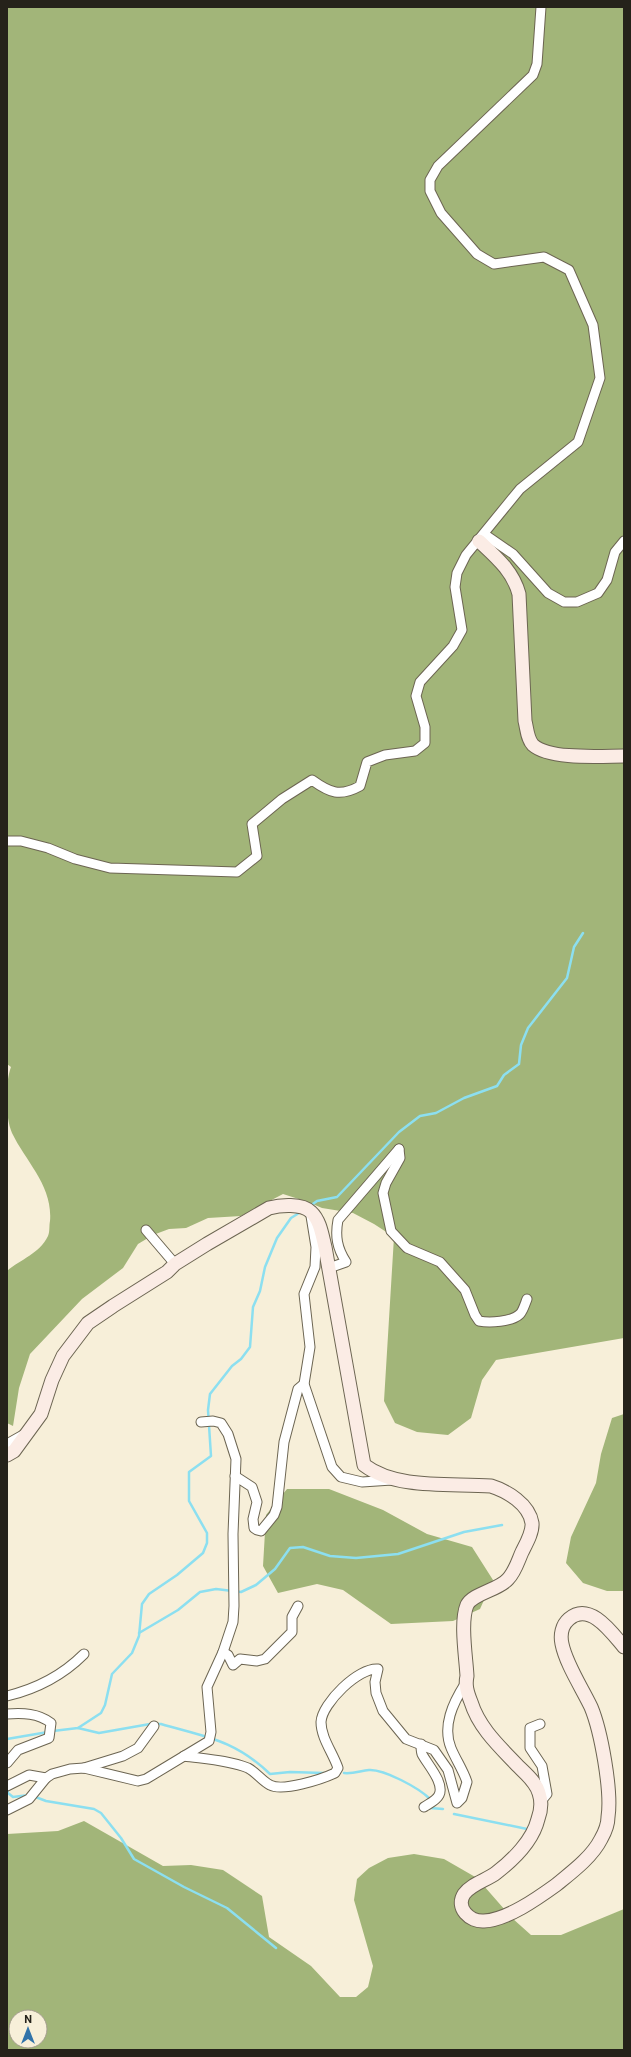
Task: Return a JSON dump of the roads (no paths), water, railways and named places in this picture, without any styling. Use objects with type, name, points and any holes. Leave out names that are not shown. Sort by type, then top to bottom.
[{"type":"street","points":[[7,841],[21,841],[48,848],[75,859],[110,868],[237,872],[257,856],[252,824],[282,799],[312,780],[324,789],[348,792],[360,786],[367,762],[385,755],[415,751],[425,743],[426,727],[416,696],[420,682],[453,646],[462,630],[455,587],[457,573],[466,555],[520,489],[578,442],[600,378],[593,325],[569,270],[544,257],[494,264],[477,254],[441,213],[430,191],[430,180],[438,166],[532,75],[537,64],[541,7]]},
{"type":"street","points":[[481,537],[513,554],[548,593],[564,602],[577,602],[598,593],[607,580],[615,552],[624,541]]},
{"type":"street","points":[[481,537],[504,564],[516,585],[519,594],[525,721],[528,735],[532,744],[551,753],[582,756],[624,756]]},
{"type":"street","points":[[329,1268],[346,1262],[337,1244],[335,1232],[338,1220],[399,1149],[400,1158],[386,1183],[383,1192],[391,1231],[407,1248],[440,1262],[465,1290],[479,1322],[490,1323],[515,1317],[520,1314],[527,1299]]},
{"type":"street","points":[[7,1455],[14,1451],[28,1434],[41,1414],[52,1380],[64,1356],[88,1323],[167,1272],[175,1264],[207,1244],[269,1208],[280,1205],[291,1206],[311,1212],[319,1224],[329,1268],[364,1465],[374,1472],[398,1479]]},
{"type":"street","points":[[184,1756],[228,1762],[249,1769],[268,1785],[276,1788],[292,1786],[329,1776],[335,1773],[338,1768],[322,1731],[322,1714],[352,1679],[361,1672],[372,1668],[378,1669],[375,1682],[376,1693],[383,1710],[406,1739],[434,1750],[448,1770],[457,1803],[462,1798],[467,1782],[450,1747],[447,1731],[451,1710],[465,1684],[467,1676],[464,1621],[467,1605],[472,1599],[508,1580],[530,1532],[532,1523],[522,1505],[513,1496],[498,1488],[490,1486],[398,1479],[362,1482],[341,1477],[332,1467],[304,1384],[310,1347],[304,1294],[315,1267],[316,1247],[311,1212]]},
{"type":"street","points":[[146,1230],[175,1264]]},
{"type":"street","points":[[235,1476],[252,1487],[257,1502],[254,1524],[257,1530],[261,1531],[274,1516],[277,1507],[284,1442],[298,1389],[304,1384]]},
{"type":"street","points":[[84,1768],[138,1781],[146,1779],[184,1756],[210,1736],[207,1687],[223,1652],[233,1622],[236,1459],[228,1434],[221,1424],[207,1422]]},
{"type":"street","points":[[7,1444],[28,1434]]},
{"type":"street","points":[[223,1652],[228,1655],[233,1665],[243,1658],[257,1661],[265,1659],[292,1632],[292,1618],[298,1606]]},
{"type":"street","points":[[465,1684],[478,1721],[496,1743],[534,1782],[539,1792],[541,1801],[535,1832],[520,1850],[496,1873],[468,1890],[463,1896],[462,1908],[464,1913],[472,1919],[480,1921],[492,1919],[540,1896],[578,1868],[600,1841],[608,1817],[609,1805],[601,1748],[592,1709],[564,1650],[561,1639],[562,1629],[572,1617],[582,1614],[592,1616],[605,1626],[624,1647]]},
{"type":"street","points":[[7,1696],[39,1685],[60,1674],[84,1654]]},
{"type":"street","points":[[7,1711],[39,1716],[51,1723],[49,1738],[18,1750],[7,1763]]},
{"type":"street","points":[[7,1714],[23,1713]]},
{"type":"street","points":[[540,1724],[530,1728],[530,1748],[542,1766],[547,1794],[541,1801]]},
{"type":"street","points":[[7,1810],[32,1795],[46,1778],[61,1771],[84,1768],[123,1756],[138,1748],[154,1726]]},
{"type":"street","points":[[421,1744],[422,1753],[436,1774],[440,1790],[439,1795],[424,1807]]},
{"type":"street","points":[[9,1785],[29,1775],[46,1778]]},
{"type":"waterway","points":[[310,1206],[317,1201],[337,1197],[399,1132],[420,1116],[436,1113],[464,1098],[497,1086],[504,1075],[519,1064],[521,1045],[528,1028],[567,978],[574,947],[583,933]]},
{"type":"waterway","points":[[53,1731],[78,1728],[101,1713],[105,1705],[112,1674],[132,1653],[139,1636],[142,1604],[149,1594],[177,1575],[203,1553],[207,1543],[207,1533],[189,1501],[189,1472],[211,1456],[208,1410],[210,1394],[232,1366],[241,1359],[250,1347],[253,1307],[260,1291],[265,1267],[277,1238],[291,1218],[299,1213]]},
{"type":"waterway","points":[[139,1633],[178,1610],[200,1592],[216,1589],[241,1592],[256,1585],[275,1569],[290,1548],[303,1547],[330,1556],[356,1558],[398,1554],[464,1532],[502,1525]]},
{"type":"waterway","points":[[78,1728],[99,1733],[150,1724],[161,1724],[219,1741],[245,1754],[270,1774],[290,1772],[324,1773]]},
{"type":"waterway","points":[[7,1739],[48,1732]]},
{"type":"waterway","points":[[344,1773],[369,1770],[383,1773],[410,1785],[430,1799]]},
{"type":"waterway","points":[[7,1788],[8,1793],[13,1797],[29,1795]]},
{"type":"waterway","points":[[33,1796],[46,1801],[94,1809],[101,1813],[121,1838],[134,1859],[184,1887],[227,1908],[276,1948]]},
{"type":"waterway","points":[[430,1808],[443,1809]]},
{"type":"waterway","points":[[454,1814],[527,1829]]}]
